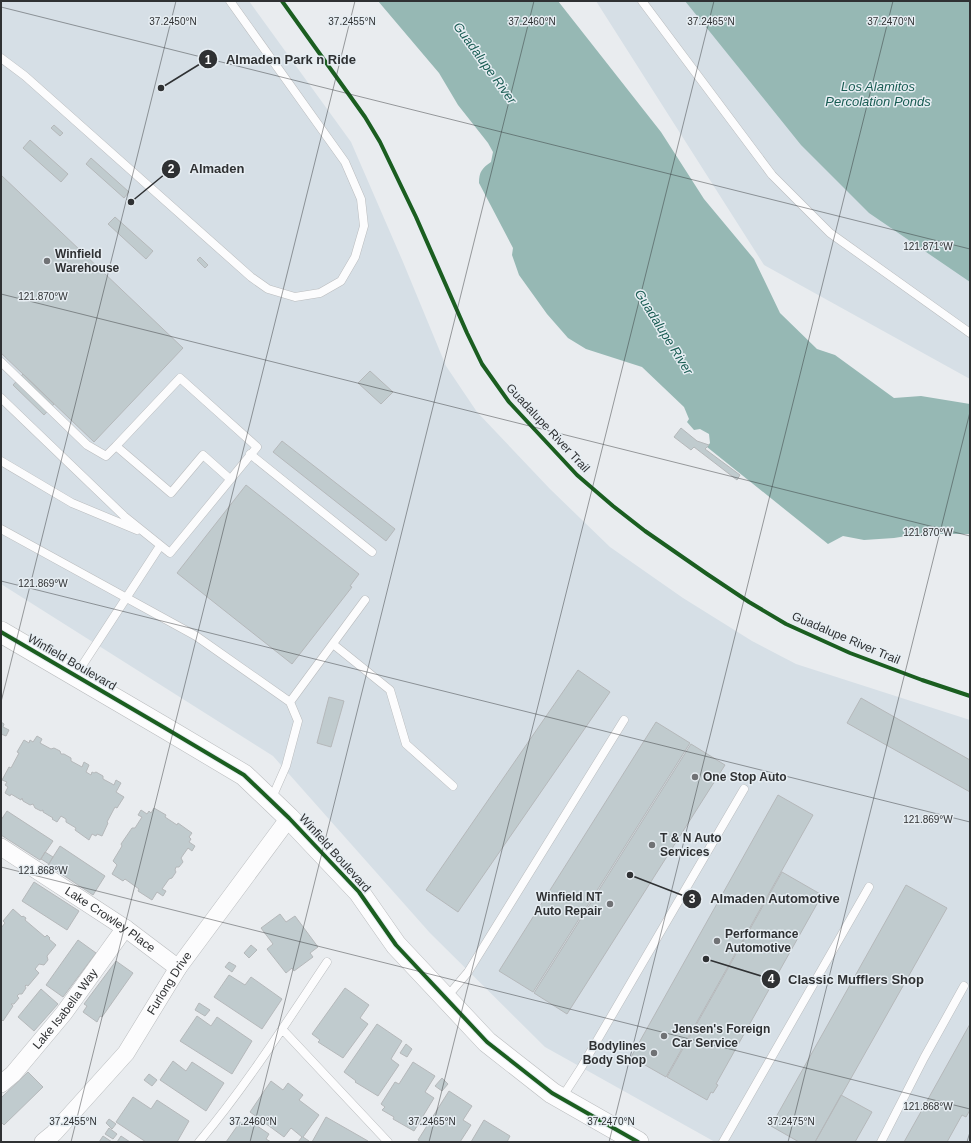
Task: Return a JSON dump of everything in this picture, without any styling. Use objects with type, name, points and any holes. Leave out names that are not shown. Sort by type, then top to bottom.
[{"type":"street","name":"Winfield Boulevard","points":[[1,632],[244,775],[290,818],[359,892],[396,945],[487,1042],[561,1099],[638,1142]]},
{"type":"street","name":"Furlong Drive","points":[[43,1142],[54,1133],[126,1053],[178,968],[290,818]]},
{"type":"street","name":"Lake Crowley Place","points":[[1,847],[125,928],[178,968]]},
{"type":"street","name":"Lake Isabella Way","points":[[1,1084],[13,1074],[64,1014],[125,928]]},
{"type":"lane","points":[[1,58],[25,76],[251,277],[268,289],[295,297],[320,293],[341,281],[355,257],[364,226],[361,199],[345,162],[230,1]]},
{"type":"lane","points":[[642,1],[772,175],[830,233],[970,333]]},
{"type":"lane","points":[[1,362],[87,445],[106,456],[180,378],[257,447],[170,553],[124,516],[1,398]]},
{"type":"lane","points":[[116,446],[171,493],[204,455],[230,479]]},
{"type":"lane","points":[[250,454],[372,552]]},
{"type":"lane","points":[[1,461],[72,502],[146,534]]},
{"type":"lane","points":[[1,529],[196,636],[290,702],[298,721],[286,766],[271,801]]},
{"type":"lane","points":[[75,675],[160,546]]},
{"type":"lane","points":[[290,702],[366,600]]},
{"type":"lane","points":[[333,644],[390,690],[406,744],[453,786]]},
{"type":"lane","points":[[446,998],[468,972],[624,720]]},
{"type":"lane","points":[[561,1099],[585,1061],[744,790]]},
{"type":"lane","points":[[723,1142],[869,887]]},
{"type":"lane","points":[[199,1142],[215,1123],[282,1029],[326,962]]},
{"type":"lane","points":[[881,1142],[924,1058],[964,986]]},
{"type":"lane","points":[[282,1029],[388,1142]]},
{"type":"shaded area","points":[[1,1],[249,1],[351,142],[446,366],[477,412],[550,489],[610,547],[683,598],[752,641],[796,664],[970,720],[970,1142],[715,1142],[545,1047],[430,933],[273,756],[1,584]]},
{"type":"shaded area","points":[[596,1],[970,1],[970,379],[764,265]]},
{"type":"water","name":"Guadalupe River","points":[[378,1],[558,1],[661,132],[704,199],[754,259],[780,313],[817,349],[835,355],[894,398],[921,396],[970,404],[970,534],[919,534],[894,538],[864,540],[843,536],[828,544],[707,447],[710,443],[709,434],[700,429],[694,430],[687,422],[689,419],[684,407],[642,367],[586,349],[568,338],[547,314],[519,275],[512,255],[513,248],[479,183],[482,171],[485,166],[491,162],[493,152],[488,143],[458,105],[439,73]]},
{"type":"water","name":"Los Alamitos Percolation Ponds","points":[[685,1],[970,1],[970,282],[869,213],[801,145]]},
{"type":"building","points":[[54,125],[63,133],[60,136],[51,128]]},
{"type":"building","points":[[30,140],[68,174],[61,182],[23,148]]},
{"type":"building","points":[[91,158],[129,192],[124,198],[86,164]]},
{"type":"building","name":"Winfield Warehouse","points":[[1,175],[183,348],[94,442],[1,353]]},
{"type":"building","points":[[115,217],[153,251],[146,259],[108,224]]},
{"type":"building","points":[[200,257],[208,265],[205,268],[197,260]]},
{"type":"building","points":[[370,371],[393,392],[381,404],[358,383]]},
{"type":"building","points":[[23,374],[54,404],[44,415],[13,385]]},
{"type":"building","points":[[681,428],[697,441],[709,445],[705,449],[740,475],[737,480],[694,447],[691,450],[674,437]]},
{"type":"building","points":[[282,441],[395,529],[386,541],[273,452]]},
{"type":"building","points":[[246,485],[359,574],[350,586],[352,587],[292,664],[177,573]]},
{"type":"building","points":[[578,670],[610,692],[458,912],[426,890]]},
{"type":"building","points":[[329,697],[344,701],[331,747],[317,743]]},
{"type":"building","points":[[861,698],[970,760],[970,792],[847,723]]},
{"type":"building","points":[[1,722],[4,724],[3,727],[9,730],[6,736],[1,734]]},
{"type":"building","points":[[656,722],[690,743],[533,992],[499,971]]},
{"type":"building","points":[[37,736],[42,739],[40,743],[51,749],[54,748],[60,751],[61,754],[71,758],[71,761],[82,767],[84,762],[89,765],[86,772],[91,775],[92,772],[96,772],[103,776],[103,779],[114,785],[116,780],[121,783],[116,792],[124,797],[117,808],[115,807],[102,836],[92,834],[89,840],[75,830],[76,828],[66,822],[66,819],[61,816],[57,822],[43,812],[43,810],[41,811],[35,808],[33,804],[30,805],[23,801],[22,798],[21,800],[11,794],[10,796],[5,793],[8,787],[5,785],[7,782],[2,780],[9,767],[11,768],[19,753],[17,752],[24,740],[29,743],[30,740],[33,742]]},
{"type":"building","points":[[691,744],[725,765],[567,1014],[534,993]]},
{"type":"building","points":[[778,795],[813,815],[666,1077],[631,1057]]},
{"type":"building","points":[[154,808],[166,815],[165,817],[177,825],[178,823],[192,833],[189,837],[191,839],[189,842],[195,846],[192,851],[188,848],[181,858],[183,862],[179,867],[176,867],[176,872],[162,889],[166,891],[163,896],[157,892],[152,900],[138,891],[139,889],[125,879],[123,881],[112,874],[117,865],[113,861],[122,846],[121,844],[132,828],[135,828],[142,817],[138,815],[141,810],[147,814],[149,811],[151,813]]},
{"type":"building","points":[[7,811],[53,841],[40,860],[1,835],[1,820]]},
{"type":"building","points":[[60,846],[105,876],[93,895],[48,865]]},
{"type":"building","points":[[45,852],[53,857],[49,864],[41,859]]},
{"type":"building","points":[[782,872],[822,895],[716,1084],[718,1085],[713,1093],[711,1092],[707,1100],[667,1077]]},
{"type":"building","points":[[34,882],[79,911],[67,930],[22,901]]},
{"type":"building","points":[[906,885],[947,908],[815,1142],[799,1142],[771,1126]]},
{"type":"building","points":[[13,909],[22,917],[23,916],[26,918],[25,920],[45,937],[47,935],[56,945],[47,956],[48,960],[44,965],[39,964],[35,969],[39,973],[28,986],[25,986],[26,988],[22,994],[17,996],[19,998],[14,1004],[11,1004],[13,1006],[3,1021],[1,1019],[1,928],[5,923],[3,921]]},
{"type":"building","points":[[280,914],[286,922],[295,916],[318,947],[310,953],[313,957],[294,971],[292,968],[286,973],[267,949],[273,944],[261,928]]},
{"type":"building","points":[[78,940],[96,953],[63,997],[46,985]]},
{"type":"building","points":[[251,945],[257,950],[249,958],[244,953]]},
{"type":"building","points":[[116,961],[133,973],[97,1022],[83,1012],[87,1006],[84,1004]]},
{"type":"building","points":[[229,962],[236,966],[232,972],[225,967]]},
{"type":"building","points":[[229,975],[245,985],[251,977],[282,999],[262,1029],[214,997]]},
{"type":"building","points":[[345,988],[369,1005],[360,1018],[368,1024],[343,1058],[318,1042],[320,1040],[312,1034]]},
{"type":"building","points":[[41,989],[58,1004],[34,1031],[18,1017]]},
{"type":"building","points":[[199,1003],[210,1010],[205,1016],[195,1010]]},
{"type":"building","points":[[197,1016],[211,1026],[217,1017],[252,1041],[232,1074],[180,1041]]},
{"type":"building","points":[[377,1024],[402,1041],[391,1059],[399,1065],[378,1096],[355,1082],[356,1081],[344,1072]]},
{"type":"building","points":[[970,1024],[970,1110],[966,1117],[962,1115],[947,1142],[904,1142]]},
{"type":"building","points":[[406,1044],[412,1049],[407,1057],[400,1053]]},
{"type":"building","points":[[173,1061],[186,1071],[192,1062],[224,1083],[206,1111],[160,1080]]},
{"type":"building","points":[[413,1062],[435,1076],[425,1092],[434,1098],[414,1131],[393,1119],[394,1117],[382,1110],[385,1107],[381,1104],[395,1082],[399,1084]]},
{"type":"building","points":[[28,1072],[43,1087],[4,1125],[1,1122],[1,1098]]},
{"type":"building","points":[[149,1074],[157,1080],[152,1086],[144,1080]]},
{"type":"building","points":[[442,1078],[448,1084],[442,1091],[435,1086]]},
{"type":"building","points":[[271,1081],[283,1090],[288,1083],[303,1095],[299,1100],[319,1115],[303,1137],[309,1141],[308,1142],[298,1142],[302,1137],[291,1128],[284,1137],[250,1112]]},
{"type":"building","points":[[449,1091],[472,1106],[463,1120],[471,1125],[460,1142],[421,1142],[418,1140]]},
{"type":"building","points":[[841,1095],[872,1112],[855,1142],[815,1142]]},
{"type":"building","points":[[133,1097],[151,1109],[157,1100],[189,1121],[177,1142],[146,1142],[116,1122]]},
{"type":"building","points":[[326,1117],[368,1141],[312,1142]]},
{"type":"building","points":[[109,1119],[116,1124],[112,1129],[106,1123]]},
{"type":"building","points":[[247,1119],[269,1134],[266,1139],[271,1142],[226,1142],[240,1122],[244,1124]]},
{"type":"building","points":[[484,1120],[510,1136],[507,1142],[471,1142]]},
{"type":"building","points":[[109,1128],[117,1134],[113,1139],[105,1134]]},
{"type":"building","points":[[103,1136],[112,1142],[99,1142]]},
{"type":"building","points":[[121,1136],[130,1142],[117,1142]]},
{"type":"cycle path","name":"Guadalupe River Trail","points":[[282,1],[365,117],[380,142],[416,217],[482,364],[509,402],[577,475],[645,531],[749,602],[786,624],[850,653],[970,696]]},
{"type":"cycle path","points":[[1,632],[244,775],[289,818],[359,892],[396,945],[487,1042],[552,1093],[638,1142]]},
{"type":"place","name":"Almaden Park n Ride","points":[[161,88]]},
{"type":"place","name":"Almaden","points":[[131,202]]},
{"type":"place","name":"Winfield Warehouse","points":[[47,261]]},
{"type":"place","name":"One Stop Auto","points":[[695,777]]},
{"type":"place","name":"T & N Auto Services","points":[[652,845]]},
{"type":"place","name":"Almaden Automotive","points":[[630,875]]},
{"type":"place","name":"Winfield NT Auto Repair","points":[[610,904]]},
{"type":"place","name":"Performance Automotive","points":[[717,941]]},
{"type":"place","name":"Classic Mufflers Shop","points":[[706,959]]},
{"type":"place","name":"Jensen's Foreign Car Service","points":[[664,1036]]},
{"type":"place","name":"Bodylines Body Shop","points":[[654,1053]]}]
